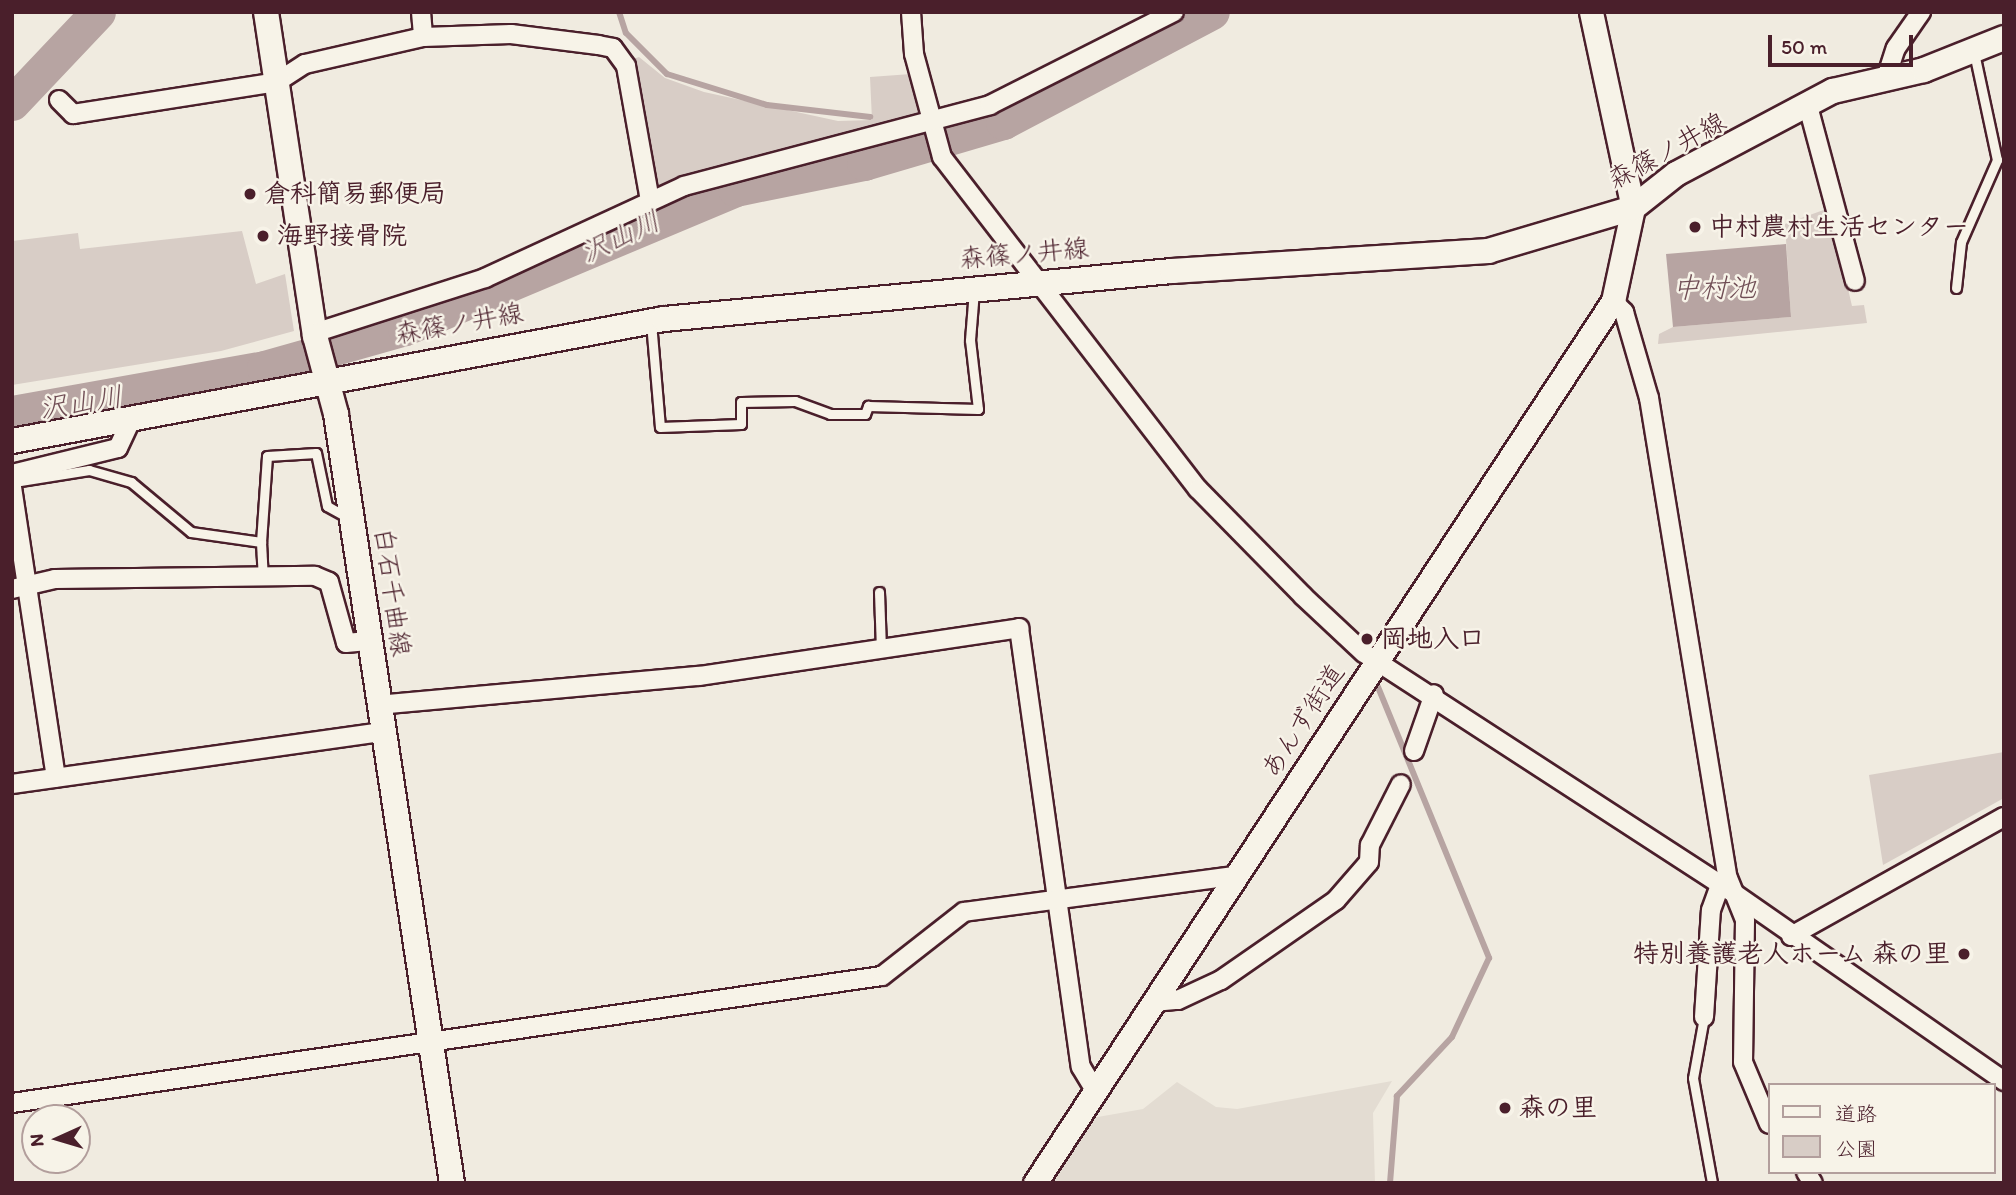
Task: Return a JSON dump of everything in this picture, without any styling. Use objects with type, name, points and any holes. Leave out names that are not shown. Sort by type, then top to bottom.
[{"type":"main road","name":"白石千曲線","points":[[266,12],[314,335],[351,520],[452,1183]]},
{"type":"main road","name":"森篠ノ井線","points":[[12,440],[131,420],[324,376],[664,319],[1308,260],[1453,257],[1633,208],[1676,174],[1808,106],[1887,75],[1974,53],[2004,38]]},
{"type":"street","points":[[421,12],[423,37]]},
{"type":"street","points":[[911,12],[914,54],[942,157],[960,172],[1034,283],[1198,489],[1303,597],[1377,659],[1727,889],[1791,936],[2004,1081]]},
{"type":"street","points":[[314,335],[485,278],[650,201],[742,169],[935,126],[990,105],[1174,12]]},
{"type":"street","points":[[1591,12],[1633,208]]},
{"type":"street","points":[[1887,75],[1896,48],[1921,12]]},
{"type":"street","points":[[59,100],[73,114],[277,82],[305,64],[423,37],[511,34],[613,48],[626,66],[650,201]]},
{"type":"street","points":[[1808,106],[1855,281]]},
{"type":"street","name":"あんず街道","points":[[1035,1183],[1613,300],[1633,208]]},
{"type":"street","points":[[1613,300],[1624,312],[1649,398],[1727,889],[1749,946],[1743,1062],[1768,1122]]},
{"type":"street","points":[[12,474],[118,448],[131,420]]},
{"type":"street","points":[[12,485],[20,588],[56,778]]},
{"type":"street","points":[[20,588],[55,579],[315,576],[328,582],[346,643],[368,641]]},
{"type":"street","points":[[378,705],[699,676],[1019,628],[1055,900],[1082,1067],[1095,1090]]},
{"type":"street","points":[[1414,751],[1434,694]]},
{"type":"street","points":[[12,785],[382,732]]},
{"type":"street","points":[[1153,1002],[1178,1000],[1221,980],[1336,900],[1369,862],[1370,845],[1401,784]]},
{"type":"street","points":[[1791,936],[2004,817]]},
{"type":"street","points":[[12,1103],[432,1044],[882,976],[964,912],[1234,876]]},
{"type":"street","points":[[1704,1017],[1711,909],[1727,889]]},
{"type":"lane","points":[[1956,288],[1961,242],[1997,160],[1974,53]]},
{"type":"lane","points":[[652,334],[660,427],[741,424],[741,402],[794,401],[830,414],[865,414],[868,406],[978,409],[970,340],[974,289]]},
{"type":"lane","points":[[263,576],[261,542],[267,456],[316,453],[327,506],[351,520]]},
{"type":"lane","points":[[12,485],[89,470],[131,482],[191,532],[261,542]]},
{"type":"lane","points":[[879,592],[881,648]]},
{"type":"lane","points":[[1704,1017],[1693,1078],[1712,1183]]},
{"type":"shaded area","points":[[1392,1081],[1373,1113],[1375,1183],[1050,1183],[1092,1118],[1143,1109],[1177,1082],[1216,1107],[1237,1109]]},
{"type":"green space","points":[[639,57],[665,78],[704,92],[838,121],[872,120],[870,77],[911,74],[922,115],[662,187],[656,185],[633,59]]},
{"type":"green space","points":[[1829,208],[1852,306],[1864,305],[1867,323],[1658,344],[1659,334],[1673,327],[1791,317],[1785,224]]},
{"type":"green space","points":[[242,231],[256,284],[285,274],[294,331],[221,351],[12,385],[12,241],[78,233],[80,249]]},
{"type":"green space","points":[[2004,752],[2004,798],[1883,865],[1869,775]]},
{"type":"water","name":"中村池","points":[[1786,244],[1791,317],[1673,327],[1666,254]]},
{"type":"waterway","points":[[12,103],[98,12]]},
{"type":"waterway","points":[[619,12],[626,33],[667,74],[767,105],[870,117]]},
{"type":"waterway","name":"沢山川","points":[[12,413],[264,368],[405,328],[735,189],[864,163],[1003,122],[1212,12]]},
{"type":"waterway","points":[[1378,687],[1489,958],[1452,1037],[1397,1096],[1390,1183]]},
{"type":"place","name":"倉科簡易郵便局","points":[[250,194]]},
{"type":"place","name":"中村農村生活センター","points":[[1695,227]]},
{"type":"place","name":"海野接骨院","points":[[263,236]]},
{"type":"place","name":"岡地入口","points":[[1367,639]]},
{"type":"place","name":"特別養護老人ホーム 森の里","points":[[1964,954]]},
{"type":"place","name":"森の里","points":[[1505,1108]]}]
